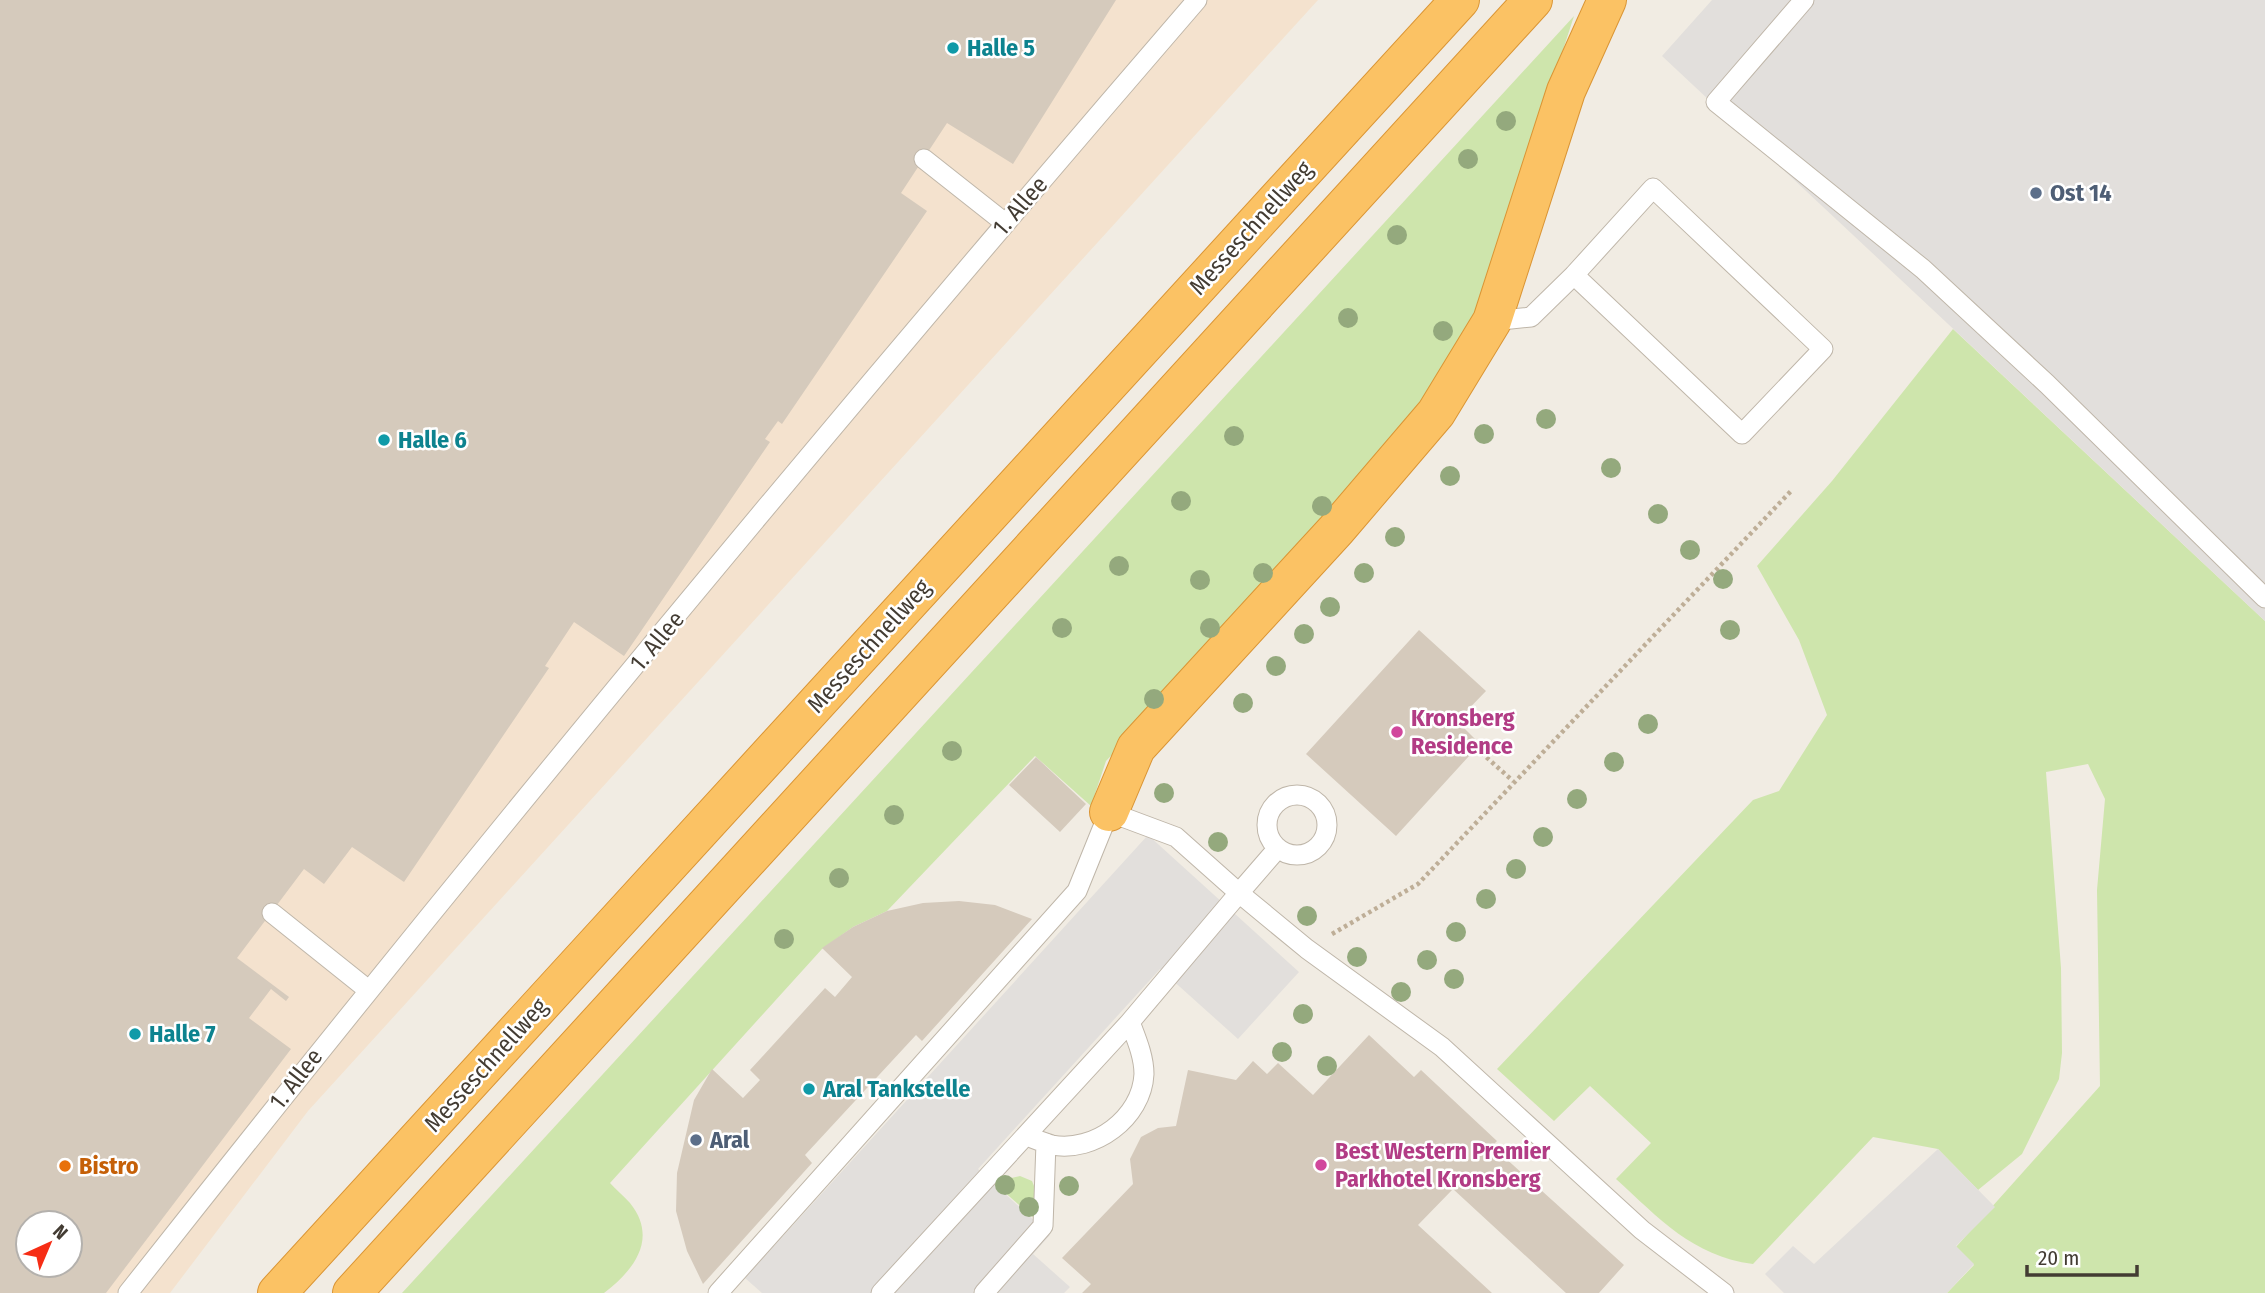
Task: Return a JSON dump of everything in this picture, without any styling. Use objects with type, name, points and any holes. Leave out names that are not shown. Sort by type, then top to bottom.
[{"type":"highway","name":"Messeschnellweg","points":[[277,1293],[1460,0]]},
{"type":"highway","points":[[352,1293],[1533,0]]},
{"type":"highway","points":[[1109,812],[1136,748],[1336,530],[1436,413],[1492,321],[1566,91],[1607,0]]},
{"type":"lane","name":"1. Allee","points":[[128,1293],[368,989],[1005,223],[1198,0]]},
{"type":"lane","points":[[1804,0],[1716,102],[1923,269],[2047,384],[2265,598]]},
{"type":"lane","points":[[924,159],[1005,223]]},
{"type":"lane","points":[[1492,321],[1531,317],[1574,275],[1653,188],[1823,349],[1742,434],[1574,275]]},
{"type":"lane","points":[[718,1293],[1077,891],[1109,812],[1176,837],[1238,893],[1307,949],[1441,1047],[1643,1230],[1724,1293]]},
{"type":"lane","points":[[881,1293],[1130,1022],[1278,848]]},
{"type":"lane","points":[[272,913],[368,989]]},
{"type":"lane","points":[[1027,1136],[1046,1143],[1074,1146],[1096,1141],[1129,1113],[1144,1075],[1141,1054],[1130,1022]]},
{"type":"lane","points":[[984,1293],[1043,1226],[1046,1210],[1046,1143]]},
{"type":"path","points":[[1307,949],[1418,884],[1791,491]]},
{"type":"path","points":[[1476,748],[1513,781]]},
{"type":"shaded area","name":"Halle 6","points":[[0,0],[1318,0],[308,1111],[170,1293],[0,1293]]},
{"type":"shaded area","name":"Ost 14","points":[[1712,0],[2265,0],[2265,621],[1662,56]]},
{"type":"shaded area","points":[[1148,835],[1299,972],[1238,1039],[1160,969],[978,1169],[1050,1235],[1033,1254],[1070,1287],[1064,1293],[762,1293],[745,1278]]},
{"type":"shaded area","points":[[1938,1149],[1995,1207],[1956,1246],[1974,1264],[1947,1293],[1784,1293],[1765,1274],[1793,1246],[1814,1264]]},
{"type":"green space","points":[[1574,16],[1481,303],[1429,401],[1194,669],[1106,761],[1091,806],[1035,756],[887,911],[853,927],[822,949],[610,1183],[630,1203],[638,1216],[642,1241],[633,1264],[604,1293],[402,1293]]},
{"type":"green space","points":[[1953,329],[2265,621],[2265,1293],[1947,1293],[1974,1265],[1956,1247],[2100,1086],[2097,890],[2105,799],[2088,764],[2046,772],[2061,968],[2062,1053],[2059,1079],[2022,1154],[1978,1190],[1938,1149],[1873,1137],[1753,1264],[1731,1260],[1694,1244],[1678,1233],[1616,1179],[1651,1143],[1590,1086],[1554,1121],[1497,1069],[1753,800],[1779,791],[1827,715],[1799,640],[1757,566],[1832,481]]},
{"type":"green space","points":[[1020,1176],[1032,1181],[1038,1196],[1034,1218],[993,1182]]},
{"type":"building","name":"Halle 6","points":[[0,0],[1116,0],[1013,164],[947,123],[901,193],[927,211],[782,424],[778,421],[765,439],[770,442],[624,656],[574,622],[545,666],[549,668],[404,882],[352,847],[324,884],[304,869],[237,958],[289,997],[286,1001],[271,989],[249,1018],[291,1049],[106,1293],[0,1293]]},
{"type":"building","name":"Kronsberg Residence","points":[[1419,630],[1486,691],[1457,721],[1480,744],[1396,836],[1306,754]]},
{"type":"building","points":[[1036,757],[1086,804],[1060,832],[1009,785]]},
{"type":"building","name":"Aral Tankstelle","points":[[959,901],[995,905],[1032,919],[922,1041],[916,1035],[805,1155],[812,1163],[703,1284],[687,1251],[676,1211],[677,1173],[694,1100],[712,1069],[743,1098],[760,1080],[750,1070],[825,988],[835,997],[852,977],[822,948],[853,927],[887,911],[923,903]]},
{"type":"building","name":"Best Western Premier Parkhotel Kronsberg","points":[[1369,1035],[1414,1077],[1421,1070],[1497,1141],[1492,1146],[1624,1265],[1599,1293],[1566,1293],[1453,1189],[1418,1225],[1492,1293],[1082,1293],[1091,1284],[1062,1258],[1133,1184],[1130,1159],[1141,1137],[1158,1128],[1176,1126],[1188,1070],[1236,1080],[1253,1061],[1267,1074],[1278,1063],[1313,1095]]},
{"type":"place","name":"Halle 5","points":[[953,48]]},
{"type":"place","name":"Ost 14","points":[[2036,193]]},
{"type":"place","name":"Halle 6","points":[[384,440]]},
{"type":"place","name":"Kronsberg Residence","points":[[1397,732]]},
{"type":"place","name":"Halle 7","points":[[135,1034]]},
{"type":"place","name":"Aral Tankstelle","points":[[809,1089]]},
{"type":"place","name":"Aral","points":[[696,1140]]},
{"type":"place","name":"Best Western Premier Parkhotel Kronsberg","points":[[1321,1165]]},
{"type":"place","name":"Bistro","points":[[65,1166]]}]
